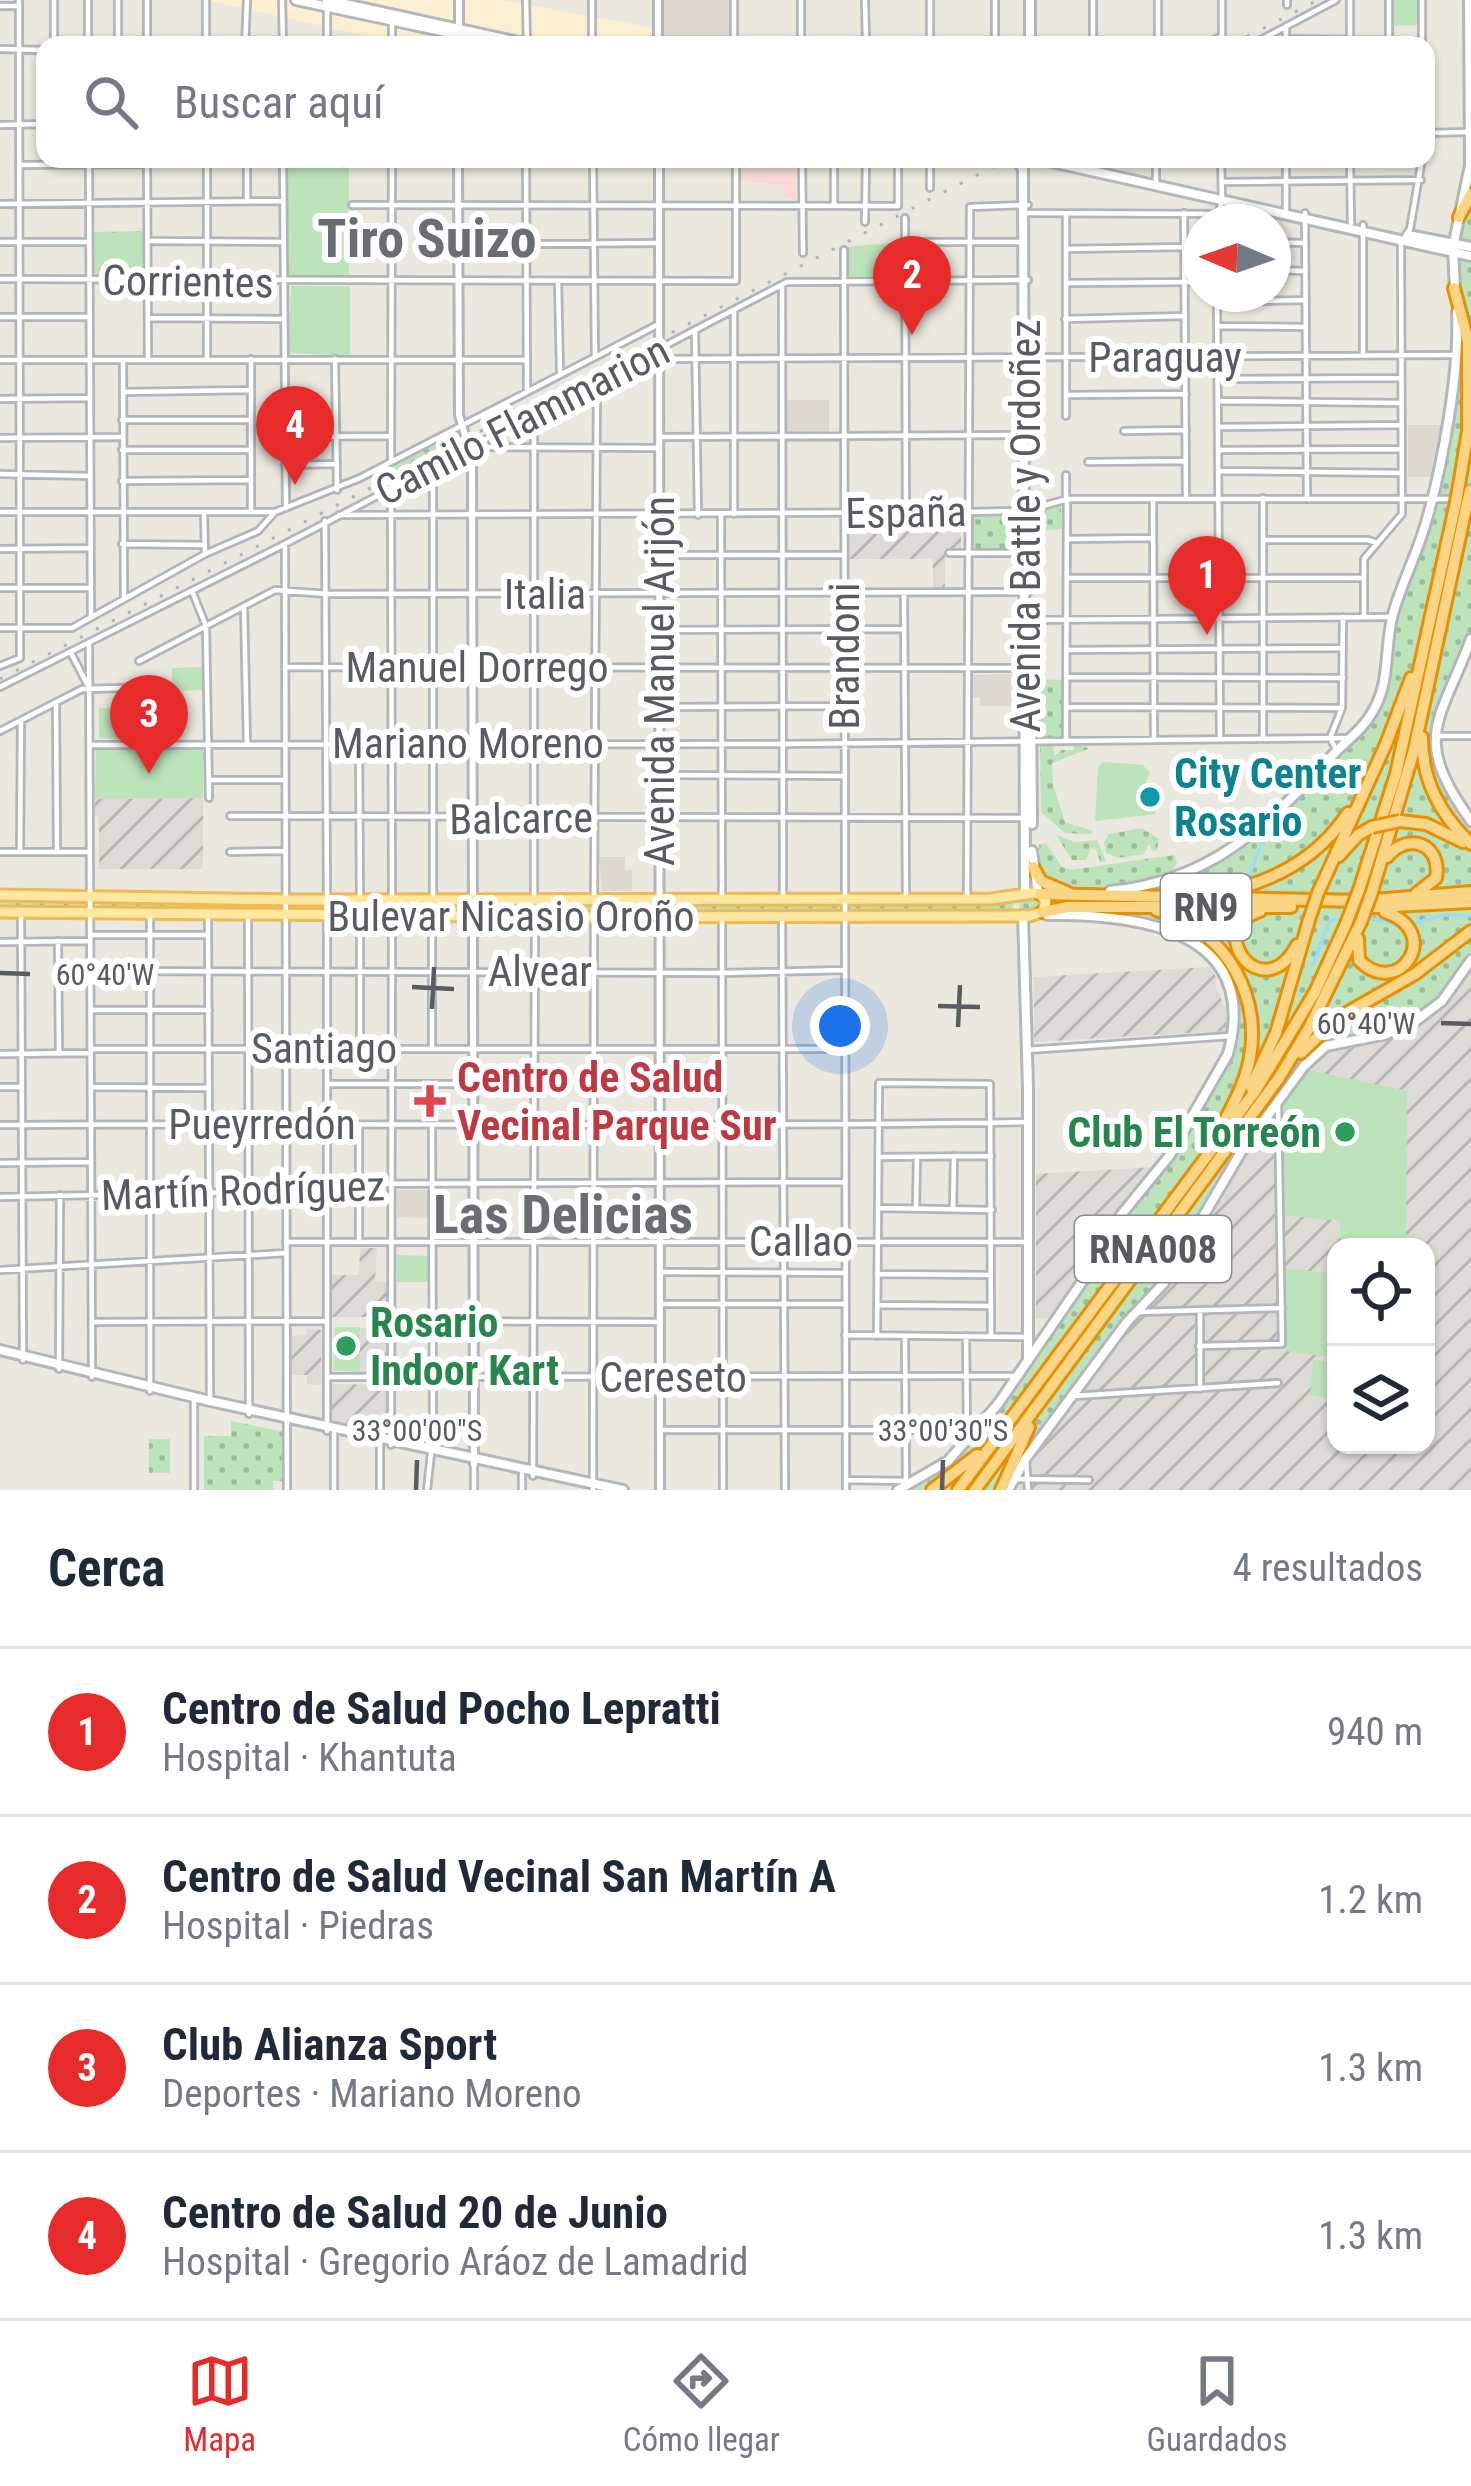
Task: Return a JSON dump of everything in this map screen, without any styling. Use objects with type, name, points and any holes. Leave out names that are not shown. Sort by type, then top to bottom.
[{"type":"highway","points":[[1459,217],[1471,194]]},
{"type":"highway","points":[[1454,288],[1467,326],[1468,434]]},
{"type":"highway","name":"RNA008","points":[[958,1490],[1281,1053],[1346,924],[1378,876],[1425,702],[1464,505],[1471,410]]},
{"type":"highway","name":"RNA008","points":[[975,1490],[1279,1078],[1310,1028],[1361,922],[1432,605],[1464,505]]},
{"type":"highway","points":[[1239,1110],[1276,1034],[1318,893],[1399,713],[1432,605]]},
{"type":"highway","points":[[1425,702],[1422,751],[1426,778],[1446,816],[1471,846]]},
{"type":"highway","points":[[1181,898],[1254,884],[1304,860],[1340,824],[1376,765]]},
{"type":"highway","points":[[1318,893],[1340,853],[1372,827],[1400,821],[1426,824],[1471,846]]},
{"type":"highway","points":[[1378,876],[1400,844],[1417,842],[1431,851],[1438,869],[1431,885],[1400,899]]},
{"type":"highway","points":[[1033,867],[1040,881],[1078,896]]},
{"type":"highway","name":"RN9","points":[[1031,895],[1400,899],[1471,892]]},
{"type":"highway","name":"RN9","points":[[1032,914],[1068,907],[1370,908],[1471,902]]},
{"type":"highway","points":[[1135,906],[1178,916],[1206,933],[1228,957],[1244,988],[1252,1026],[1249,1066],[1214,1143]]},
{"type":"highway","points":[[1286,907],[1257,911],[1240,925],[1235,942],[1246,963],[1266,970],[1281,966],[1309,920]]},
{"type":"highway","points":[[1361,922],[1357,945],[1363,965],[1388,973],[1408,962],[1414,946],[1409,928],[1392,914],[1370,908]]},
{"type":"highway","points":[[1279,1078],[1336,1018],[1415,974],[1471,931]]},
{"type":"highway","points":[[1005,1490],[1016,1451],[1049,1391]]},
{"type":"highway","points":[[932,1490],[960,1472],[1019,1408]]},
{"type":"main road","points":[[296,0],[327,2],[487,36]]},
{"type":"main road","points":[[1030,0],[1030,36]]},
{"type":"main road","points":[[1078,896],[1154,886],[1201,868],[1257,830],[1366,723],[1382,693],[1392,617],[1443,453],[1455,356],[1453,248],[1470,165],[1467,3]]},
{"type":"main road","points":[[459,30],[478,36]]},
{"type":"main road","name":"Avenida Battle y Ordoñez","points":[[1022,168],[1031,895]]},
{"type":"main road","name":"Avenida Battle y Ordoñez","points":[[1026,280],[1023,242],[1031,168]]},
{"type":"main road","points":[[1102,168],[1256,204]]},
{"type":"main road","points":[[1291,212],[1471,251]]},
{"type":"main road","points":[[1305,215],[1363,228]]},
{"type":"main road","name":"Avenida Battle y Ordoñez","points":[[1026,510],[1027,668]]},
{"type":"main road","points":[[1471,639],[1442,705],[1435,736],[1438,768],[1471,821]]},
{"type":"main road","name":"Avenida Battle y Ordoñez","points":[[1030,741],[1031,895]]},
{"type":"main road","name":"Bulevar Nicasio Oroño","points":[[0,895],[845,900],[1031,895]]},
{"type":"main road","points":[[898,1490],[948,1461],[1018,1376],[1028,1362],[1097,1260],[1120,1215],[1170,1155],[1228,1054],[1233,1036],[1234,1017],[1224,979],[1205,951],[1182,933],[1111,916],[1032,914],[1017,905],[1031,895],[1046,902],[1032,914],[1026,932],[1028,1362]]},
{"type":"main road","name":"Bulevar Nicasio Oroño","points":[[0,912],[535,917],[1032,914]]},
{"type":"main road","points":[[1005,1490],[1072,1396],[1164,1283],[1224,1179],[1318,1052],[1339,1042],[1387,1034],[1417,1020],[1442,1001],[1471,960]]},
{"type":"main road","points":[[0,1352],[329,1430],[595,1488],[623,1490]]},
{"type":"main road","points":[[150,1388],[209,1403]]},
{"type":"street","points":[[54,0],[54,36]]},
{"type":"street","points":[[88,0],[88,36]]},
{"type":"street","points":[[118,0],[118,36]]},
{"type":"street","points":[[147,0],[147,36]]},
{"type":"street","points":[[206,0],[206,36]]},
{"type":"street","points":[[245,36],[247,0]]},
{"type":"street","points":[[282,0],[283,36]]},
{"type":"street","points":[[392,0],[392,36]]},
{"type":"street","points":[[459,0],[459,36]]},
{"type":"street","points":[[526,0],[528,36]]},
{"type":"street","points":[[592,0],[592,36]]},
{"type":"street","points":[[658,0],[658,36]]},
{"type":"street","points":[[734,0],[734,36]]},
{"type":"street","points":[[800,36],[801,0]]},
{"type":"street","points":[[866,0],[866,36]]},
{"type":"street","points":[[930,0],[930,36]]},
{"type":"street","points":[[995,0],[995,36]]},
{"type":"street","points":[[1093,0],[1093,36]]},
{"type":"street","points":[[1158,0],[1158,36]]},
{"type":"street","points":[[1222,0],[1222,36]]},
{"type":"street","points":[[1268,36],[1336,0]]},
{"type":"street","points":[[1350,0],[1350,36]]},
{"type":"street","points":[[1389,0],[1389,36]]},
{"type":"street","points":[[1422,0],[1422,36]]},
{"type":"street","points":[[327,2],[327,36]]},
{"type":"street","points":[[0,6],[19,3],[20,205],[20,658],[0,666]]},
{"type":"street","points":[[1286,26],[1286,36]]},
{"type":"street","points":[[0,50],[36,50]]},
{"type":"street","points":[[0,124],[36,124]]},
{"type":"street","points":[[1435,133],[1470,132]]},
{"type":"street","points":[[19,165],[36,164]]},
{"type":"street","points":[[89,168],[91,616]]},
{"type":"street","points":[[147,168],[148,359]]},
{"type":"street","points":[[206,168],[207,359]]},
{"type":"street","points":[[247,168],[247,202]]},
{"type":"street","points":[[283,168],[286,508]]},
{"type":"street","points":[[391,462],[392,168]]},
{"type":"street","points":[[458,168],[460,426],[470,447],[472,515],[474,1490]]},
{"type":"street","points":[[526,168],[527,391]]},
{"type":"street","points":[[593,168],[595,356]]},
{"type":"street","name":"Avenida Manuel Arijón","points":[[659,168],[660,1490]]},
{"type":"street","points":[[736,168],[736,203]]},
{"type":"street","points":[[802,168],[803,253]]},
{"type":"street","points":[[834,168],[834,206]]},
{"type":"street","points":[[866,168],[866,222]]},
{"type":"street","points":[[352,205],[898,206],[898,168]]},
{"type":"street","points":[[930,168],[930,188]]},
{"type":"street","points":[[1155,183],[1156,168]]},
{"type":"street","points":[[1220,204],[1221,168]]},
{"type":"street","points":[[1286,168],[1286,204]]},
{"type":"street","points":[[1350,168],[1351,223]]},
{"type":"street","points":[[1364,616],[1364,559],[1402,516],[1404,237],[1422,168]]},
{"type":"street","points":[[1222,182],[1421,180]]},
{"type":"street","points":[[0,204],[283,201]]},
{"type":"street","name":"Corrientes","points":[[0,279],[736,281],[736,203]]},
{"type":"street","points":[[967,899],[970,207],[1066,216],[1183,213]]},
{"type":"street","points":[[1305,215],[1307,498]]},
{"type":"street","points":[[1066,216],[1066,416]]},
{"type":"street","points":[[905,218],[906,512]]},
{"type":"street","points":[[1363,228],[1364,354]]},
{"type":"street","points":[[148,241],[283,242]]},
{"type":"street","points":[[0,242],[89,242]]},
{"type":"street","points":[[905,242],[1023,242]]},
{"type":"street","points":[[527,244],[659,243]]},
{"type":"street","points":[[1291,243],[1305,244]]},
{"type":"street","points":[[1066,249],[1183,247]]},
{"type":"street","name":"Brandoni","points":[[844,250],[846,1490]]},
{"type":"street","points":[[1291,271],[1305,271]]},
{"type":"street","points":[[783,899],[784,283],[1026,280]]},
{"type":"street","points":[[558,281],[560,374]]},
{"type":"street","points":[[1066,283],[1183,282]]},
{"type":"street","name":"Camilo Flammarion","points":[[0,687],[784,283]]},
{"type":"street","points":[[1291,300],[1305,300]]},
{"type":"street","points":[[734,310],[734,514]]},
{"type":"street","points":[[1185,312],[1186,499]]},
{"type":"street","points":[[1217,312],[1220,738]]},
{"type":"street","points":[[1065,320],[1185,316]]},
{"type":"street","points":[[0,317],[89,317]]},
{"type":"street","points":[[148,318],[284,319]]},
{"type":"street","points":[[0,512],[275,512],[337,490],[659,324]]},
{"type":"street","points":[[1217,326],[1305,327]]},
{"type":"street","points":[[695,331],[698,515]]},
{"type":"street","name":"Paraguay","points":[[659,359],[1455,356]]},
{"type":"street","points":[[251,359],[251,512]]},
{"type":"street","points":[[335,359],[337,490]]},
{"type":"street","points":[[0,360],[526,360]]},
{"type":"street","points":[[123,360],[124,597]]},
{"type":"street","points":[[1218,379],[1401,378]]},
{"type":"street","points":[[594,900],[597,381]]},
{"type":"street","points":[[122,392],[251,389]]},
{"type":"street","points":[[1066,395],[1186,394]]},
{"type":"street","points":[[0,399],[89,398]]},
{"type":"street","points":[[1218,401],[1401,403]]},
{"type":"street","points":[[534,413],[535,900]]},
{"type":"street","points":[[122,420],[251,420]]},
{"type":"street","points":[[1218,427],[1402,425]]},
{"type":"street","points":[[1124,430],[1186,430]]},
{"type":"street","points":[[659,437],[1026,435]]},
{"type":"street","points":[[284,437],[390,436]]},
{"type":"street","points":[[0,438],[121,437]]},
{"type":"street","points":[[470,447],[659,448]]},
{"type":"street","points":[[1218,450],[1402,449]]},
{"type":"street","points":[[122,450],[251,450]]},
{"type":"street","points":[[1088,462],[1186,461]]},
{"type":"street","points":[[285,465],[337,464]]},
{"type":"street","points":[[433,466],[433,900]]},
{"type":"street","points":[[1218,471],[1402,473]]},
{"type":"street","points":[[0,475],[90,476]]},
{"type":"street","points":[[1066,475],[1066,740]]},
{"type":"street","points":[[122,481],[251,480]]},
{"type":"street","points":[[391,488],[392,900]]},
{"type":"street","name":"España","points":[[339,515],[968,512],[1026,510],[1066,500],[1218,498],[1432,499],[1464,505]]},
{"type":"street","points":[[1263,498],[1263,737]]},
{"type":"street","points":[[1153,499],[1154,738]]},
{"type":"street","points":[[204,512],[206,554]]},
{"type":"street","points":[[0,628],[72,628],[206,554],[258,531],[275,512]]},
{"type":"street","points":[[721,514],[722,899]]},
{"type":"street","points":[[326,521],[327,900]]},
{"type":"street","points":[[1067,539],[1153,538]]},
{"type":"street","points":[[1263,541],[1368,540],[1377,544]]},
{"type":"street","points":[[122,544],[205,545]]},
{"type":"street","points":[[285,544],[286,1490]]},
{"type":"street","points":[[0,549],[90,548]]},
{"type":"street","points":[[949,554],[1024,553]]},
{"type":"street","points":[[659,556],[844,555]]},
{"type":"street","points":[[1067,578],[1364,578]]},
{"type":"street","points":[[0,588],[90,588]]},
{"type":"street","name":"Italia","points":[[244,606],[278,590],[327,594],[1027,592]]},
{"type":"street","points":[[192,591],[206,626],[208,798]]},
{"type":"street","points":[[904,595],[906,899]]},
{"type":"street","points":[[139,661],[244,606],[247,744]]},
{"type":"street","points":[[1336,751],[1330,738],[1342,708],[1343,616]]},
{"type":"street","points":[[1029,620],[1392,617]]},
{"type":"street","points":[[659,630],[904,628]]},
{"type":"street","points":[[89,644],[92,1375]]},
{"type":"street","points":[[1066,650],[1343,649]]},
{"type":"street","points":[[71,653],[89,688]]},
{"type":"street","name":"Manuel Dorrego","points":[[285,667],[1027,668]]},
{"type":"street","points":[[1066,677],[1342,678]]},
{"type":"street","points":[[0,731],[89,688],[124,688]]},
{"type":"street","points":[[56,702],[57,852]]},
{"type":"street","points":[[659,707],[844,706]]},
{"type":"street","points":[[1066,707],[1342,708]]},
{"type":"street","points":[[20,852],[21,721]]},
{"type":"street","points":[[1435,736],[1471,736]]},
{"type":"street","name":"Mariano Moreno","points":[[90,745],[1350,738]]},
{"type":"street","points":[[359,744],[360,900]]},
{"type":"street","points":[[659,776],[844,776]]},
{"type":"street","points":[[208,781],[285,781]]},
{"type":"street","name":"Balcarce","points":[[230,816],[1027,818]]},
{"type":"street","points":[[230,852],[285,851]]},
{"type":"street","points":[[0,852],[90,852]]},
{"type":"street","points":[[21,912],[23,1358]]},
{"type":"street","points":[[150,912],[150,1388]]},
{"type":"street","points":[[208,912],[209,1403]]},
{"type":"street","points":[[248,914],[249,1412]]},
{"type":"street","points":[[327,915],[328,1377],[334,1490]]},
{"type":"street","points":[[359,1049],[360,915]]},
{"type":"street","points":[[392,916],[392,1443]]},
{"type":"street","points":[[431,1048],[432,916]]},
{"type":"street","points":[[522,1490],[529,1474],[533,1377],[535,917]]},
{"type":"street","points":[[594,917],[595,1488]]},
{"type":"street","points":[[722,917],[723,1490]]},
{"type":"street","points":[[782,917],[785,1490]]},
{"type":"street","points":[[0,942],[208,935]]},
{"type":"street","points":[[58,941],[59,1054]]},
{"type":"street","name":"Alvear","points":[[91,971],[722,974],[845,970]]},
{"type":"street","points":[[91,1010],[208,1010]]},
{"type":"street","points":[[1027,1049],[1233,1036]]},
{"type":"street","name":"Santiago","points":[[0,1054],[535,1046],[845,1049]]},
{"type":"street","points":[[877,1336],[879,1083],[990,1084],[991,1336]]},
{"type":"street","points":[[327,1084],[473,1084]]},
{"type":"street","points":[[0,1088],[22,1087]]},
{"type":"street","points":[[91,1087],[209,1088]]},
{"type":"street","points":[[1199,1346],[1282,1344],[1278,1103]]},
{"type":"street","name":"Pueyrredón","points":[[0,1125],[595,1123],[721,1127],[1028,1122]]},
{"type":"street","points":[[359,1124],[359,1242]]},
{"type":"street","points":[[427,1490],[432,1125]]},
{"type":"street","points":[[916,1209],[917,1156]]},
{"type":"street","points":[[953,1209],[954,1156]]},
{"type":"street","points":[[879,1157],[992,1156]]},
{"type":"street","points":[[0,1163],[92,1162]]},
{"type":"street","name":"Martín Rodríguez","points":[[0,1197],[249,1192],[328,1184],[845,1182]]},
{"type":"street","points":[[59,1367],[60,1195]]},
{"type":"street","points":[[879,1208],[992,1210]]},
{"type":"street","name":"Callao","points":[[286,1242],[1028,1242]]},
{"type":"street","points":[[0,1270],[286,1253]]},
{"type":"street","points":[[658,1272],[845,1273]]},
{"type":"street","points":[[878,1274],[991,1275]]},
{"type":"street","points":[[659,1304],[844,1304]]},
{"type":"street","points":[[878,1305],[991,1306]]},
{"type":"street","points":[[1138,1312],[1282,1308]]},
{"type":"street","points":[[1200,1313],[1200,1389]]},
{"type":"street","points":[[92,1322],[328,1321]]},
{"type":"street","points":[[392,1321],[659,1322]]},
{"type":"street","points":[[845,1335],[1027,1337]]},
{"type":"street","points":[[846,1480],[908,1483],[905,1336]]},
{"type":"street","points":[[659,1430],[969,1432],[966,1336]]},
{"type":"street","name":"Cereseto","points":[[328,1377],[1018,1376]]},
{"type":"street","points":[[1072,1396],[1278,1383]]},
{"type":"street","points":[[194,1401],[194,1490]]},
{"type":"street","points":[[380,1440],[380,1490]]},
{"type":"street","points":[[1026,1458],[1028,1490]]},
{"type":"street","points":[[1014,1479],[1089,1480]]},
{"type":"street","points":[[1069,1480],[1070,1490]]},
{"type":"shaded area","points":[[206,0],[503,0],[653,28],[653,36],[366,36]]},
{"type":"shaded area","points":[[664,0],[729,0],[729,36],[663,36]]},
{"type":"shaded area","points":[[740,168],[796,168],[796,199],[784,199],[783,185],[740,181]]},
{"type":"shaded area","points":[[787,400],[829,400],[829,432],[787,432]]},
{"type":"shaded area","points":[[1408,425],[1441,425],[1432,477],[1408,477]]},
{"type":"shaded area","points":[[851,520],[961,520],[961,548],[945,552],[945,589],[933,589],[933,559],[848,559]]},
{"type":"shaded area","points":[[1017,674],[1019,706],[980,706],[980,697],[970,697],[970,675]]},
{"type":"shaded area","points":[[203,798],[203,869],[96,869],[99,817],[95,816],[95,799]]},
{"type":"shaded area","points":[[599,857],[625,857],[625,870],[632,870],[632,891],[602,891]]},
{"type":"shaded area","points":[[1471,960],[1471,1490],[1008,1490],[1318,1052]]},
{"type":"shaded area","points":[[1209,967],[1226,1010],[1226,1031],[1034,1042],[1034,977]]},
{"type":"shaded area","points":[[1155,1167],[1128,1198],[1053,1318],[1036,1319],[1036,1174]]},
{"type":"shaded area","points":[[397,1190],[427,1190],[427,1218],[397,1217]]},
{"type":"shaded area","points":[[360,1248],[377,1248],[375,1281],[387,1282],[387,1317],[332,1317],[332,1275],[359,1275]]},
{"type":"shaded area","points":[[387,1327],[387,1372],[360,1372],[360,1328]]},
{"type":"shaded area","points":[[307,1328],[321,1330],[321,1385],[307,1384],[307,1375],[291,1375],[292,1336],[306,1335]]},
{"type":"shaded area","points":[[332,1384],[387,1385],[386,1416],[375,1416],[375,1429],[331,1419]]},
{"type":"green space","points":[[1394,0],[1420,0],[1420,25],[1394,26]]},
{"type":"green space","points":[[1471,0],[1471,639],[1444,701],[1434,751],[1471,821],[1471,960],[1442,1001],[1403,1028],[1318,1052],[1241,1152],[1188,1244],[1050,1426],[1008,1490],[898,1490],[935,1472],[998,1404],[1106,1241],[1170,1155],[1228,1054],[1234,1017],[1224,979],[1205,951],[1154,924],[1019,912],[1020,897],[1140,888],[1233,848],[1300,790],[1378,704],[1392,617],[1427,522],[1443,453],[1458,330],[1453,269],[1470,165]]},
{"type":"green space","points":[[287,168],[349,168],[349,279],[292,279],[287,274]]},
{"type":"green space","points":[[144,231],[144,277],[92,277],[92,232]]},
{"type":"green space","points":[[144,232],[142,267],[94,268],[94,233]]},
{"type":"green space","points":[[901,242],[901,278],[848,278],[848,247]]},
{"type":"green space","points":[[291,286],[350,286],[350,356],[288,353]]},
{"type":"green space","points":[[454,433],[459,439],[394,472],[393,465]]},
{"type":"green space","points":[[1060,503],[1063,529],[1031,532],[1033,511]]},
{"type":"green space","points":[[1024,511],[1024,553],[968,553],[968,512]]},
{"type":"green space","points":[[205,667],[206,690],[172,691],[172,668]]},
{"type":"green space","points":[[1030,679],[1066,680],[1066,740],[1033,740]]},
{"type":"green space","points":[[99,708],[121,709],[120,739],[99,738]]},
{"type":"green space","points":[[1040,746],[1053,746],[1055,756],[1074,746],[1088,749],[1052,763],[1053,785],[1065,822],[1093,831],[1091,834],[1065,833],[1041,812]]},
{"type":"green space","points":[[96,749],[203,750],[203,798],[95,799]]},
{"type":"green space","points":[[1103,762],[1143,765],[1150,773],[1146,782],[1156,814],[1095,821],[1098,767]]},
{"type":"green space","points":[[1142,828],[1159,839],[1157,850],[1152,851],[1149,844],[1144,854],[1118,858],[1106,853],[1109,834]]},
{"type":"green space","points":[[1056,835],[1075,842],[1097,840],[1106,861],[1100,862],[1096,849],[1091,848],[1086,860],[1072,860]]},
{"type":"green space","points":[[1046,843],[1062,867],[1070,870],[1174,855],[1177,863],[1167,879],[1119,887],[1073,886],[1042,877],[1039,845]]},
{"type":"green space","points":[[0,899],[82,900],[86,905],[82,909],[0,909]]},
{"type":"green space","points":[[99,900],[279,903],[280,908],[99,909]]},
{"type":"green space","points":[[1014,901],[1012,912],[853,913],[848,907],[854,903]]},
{"type":"green space","points":[[648,903],[652,907],[648,911],[482,913],[478,907]]},
{"type":"green space","points":[[838,903],[837,912],[664,909],[666,905]]},
{"type":"green space","points":[[295,904],[463,904],[468,909],[291,911]]},
{"type":"green space","name":"Club El Torreón","points":[[1308,1070],[1407,1091],[1406,1238],[1341,1238],[1340,1221],[1284,1215],[1282,1107]]},
{"type":"green space","points":[[397,1255],[428,1256],[428,1282],[397,1282]]},
{"type":"green space","points":[[1284,1268],[1327,1273],[1327,1357],[1285,1351]]},
{"type":"green space","name":"Rosario Indoor Kart","points":[[335,1327],[360,1327],[360,1372],[333,1370]]},
{"type":"green space","points":[[1313,1360],[1327,1361],[1327,1397],[1310,1396]]},
{"type":"green space","points":[[231,1421],[285,1432],[285,1481],[273,1481],[273,1490],[204,1490],[204,1436],[231,1436]]},
{"type":"green space","points":[[149,1439],[170,1439],[170,1473],[149,1473]]},
{"type":"waterway","points":[[1247,882],[1265,833]]},
{"type":"waterway","points":[[1191,887],[1227,886]]},
{"type":"waterway","points":[[1412,924],[1443,915],[1471,916]]},
{"type":"waterway","points":[[1368,917],[1399,926]]},
{"type":"waterway","points":[[1313,964],[1329,921],[1346,918]]},
{"type":"railway","points":[[1248,36],[1318,0]]},
{"type":"railway","points":[[0,679],[991,168]]},
{"type":"place","name":"Centro de Salud Vecinal San Martín A","points":[[912,335]]},
{"type":"place","name":"Centro de Salud 20 de Junio","points":[[295,485]]},
{"type":"place","name":"Centro de Salud Pocho Lepratti","points":[[1207,635]]},
{"type":"place","name":"Club Alianza Sport","points":[[149,774]]},
{"type":"place","name":"City Center Rosario","points":[[1150,797]]},
{"type":"place","name":"Centro de Salud Vecinal Parque Sur","points":[[430,1101]]},
{"type":"place","name":"Club El Torreón","points":[[1345,1132]]},
{"type":"place","name":"Rosario Indoor Kart","points":[[346,1346]]},
{"type":"district","name":"Tiro Suizo","points":[[427,238]]},
{"type":"district","name":"Las Delicias","points":[[563,1214]]}]
